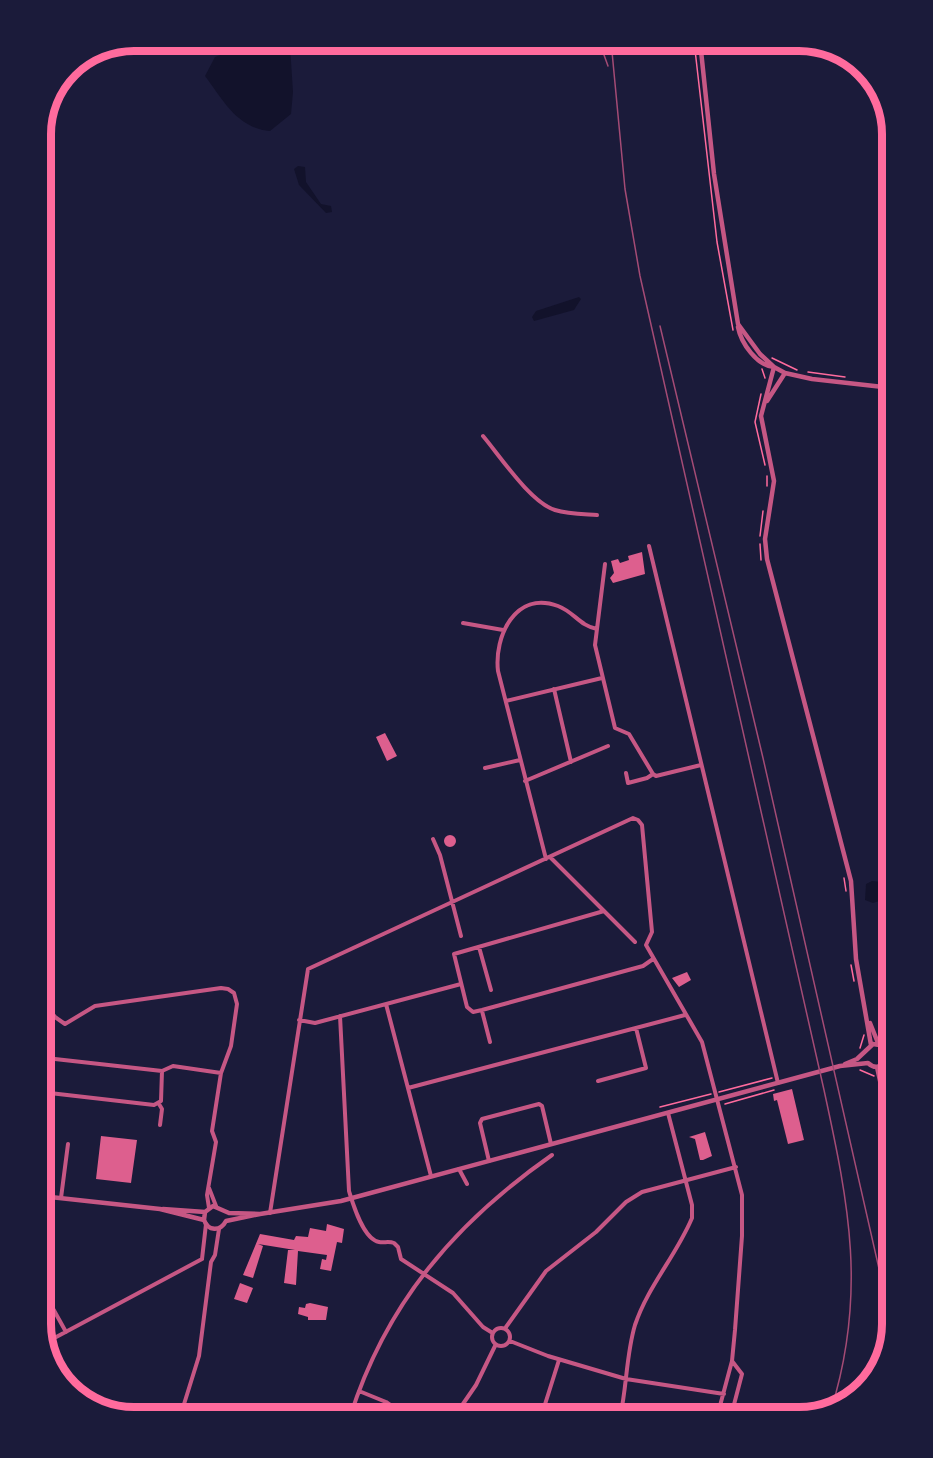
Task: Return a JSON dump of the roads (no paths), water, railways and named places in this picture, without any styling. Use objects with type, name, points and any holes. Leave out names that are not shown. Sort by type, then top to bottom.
[{"type":"street","points":[[701,51],[714,174],[739,333],[748,349],[767,367],[812,379],[882,387]]},
{"type":"street","points":[[774,368],[763,406],[761,428],[772,464],[774,481],[765,539],[767,559],[851,881],[856,966],[867,1014],[870,1045],[865,1053],[840,1066]]},
{"type":"street","points":[[763,406],[785,373]]},
{"type":"street","points":[[483,436],[520,481],[548,507],[597,515]]},
{"type":"street","points":[[649,546],[777,1083]]},
{"type":"street","points":[[605,564],[596,645],[615,728],[628,734],[656,776],[701,765]]},
{"type":"street","points":[[597,629],[585,627],[560,607],[539,603],[514,614],[503,630],[497,660],[525,781],[548,858],[635,942]]},
{"type":"street","points":[[463,623],[503,630]]},
{"type":"street","points":[[506,701],[602,678]]},
{"type":"street","points":[[554,689],[571,762]]},
{"type":"street","points":[[525,781],[608,746]]},
{"type":"street","points":[[485,768],[520,760]]},
{"type":"street","points":[[626,773],[628,783],[653,774]]},
{"type":"street","points":[[270,1213],[305,976],[313,964],[633,818],[638,820],[642,825],[652,932],[646,945],[702,1042],[742,1195],[743,1219],[732,1361],[720,1407]]},
{"type":"street","points":[[433,839],[461,936]]},
{"type":"street","points":[[604,911],[454,954],[470,1011],[482,1010],[643,966],[653,959]]},
{"type":"street","points":[[479,946],[491,990]]},
{"type":"street","points":[[299,1020],[315,1023],[461,984]]},
{"type":"street","points":[[51,1012],[65,1024],[95,1006],[228,989],[234,993],[237,1004],[231,1046],[221,1073],[212,1131],[216,1142],[202,1259]]},
{"type":"street","points":[[386,1004],[431,1176]]},
{"type":"street","points":[[482,1010],[490,1042]]},
{"type":"street","points":[[867,1014],[878,1043]]},
{"type":"street","points":[[408,1088],[686,1015]]},
{"type":"street","points":[[340,1016],[351,1198],[356,1214],[374,1239],[380,1242],[394,1242],[401,1259],[453,1293],[483,1327],[491,1332],[495,1346],[477,1385],[461,1407]]},
{"type":"street","points":[[598,1081],[646,1068],[636,1028]]},
{"type":"street","points":[[870,1045],[878,1043],[882,1045]]},
{"type":"street","points":[[865,1053],[868,1062]]},
{"type":"street","points":[[51,1059],[162,1071],[173,1066],[221,1073]]},
{"type":"street","points":[[183,1407],[199,1356],[211,1262],[215,1255],[219,1228],[226,1221],[351,1198],[840,1066],[868,1062],[877,1067],[882,1090]]},
{"type":"street","points":[[877,1067],[882,1065]]},
{"type":"street","points":[[160,1125],[162,1071]]},
{"type":"street","points":[[51,1093],[159,1104]]},
{"type":"street","points":[[489,1161],[480,1123],[482,1119],[539,1104],[542,1106],[551,1144]]},
{"type":"street","points":[[622,1407],[631,1342],[646,1299],[692,1218],[692,1205],[668,1113]]},
{"type":"street","points":[[61,1198],[68,1144]]},
{"type":"street","points":[[353,1407],[378,1347],[423,1274],[479,1211],[552,1155]]},
{"type":"street","points":[[491,1332],[506,1327],[546,1271],[596,1232],[626,1202],[642,1192],[736,1167]]},
{"type":"street","points":[[459,1168],[467,1184]]},
{"type":"street","points":[[209,1188],[216,1206],[225,1212],[260,1214]]},
{"type":"street","points":[[51,1197],[160,1209],[205,1222],[212,1229],[219,1228]]},
{"type":"street","points":[[160,1209],[207,1210],[216,1206]]},
{"type":"street","points":[[225,1212],[226,1221]]},
{"type":"street","points":[[53,1339],[202,1259],[211,1262]]},
{"type":"street","points":[[51,1306],[66,1332]]},
{"type":"street","points":[[506,1327],[510,1341]]},
{"type":"street","points":[[495,1346],[510,1341],[559,1360],[626,1379],[724,1394]]},
{"type":"street","points":[[544,1407],[559,1360]]},
{"type":"street","points":[[732,1361],[742,1374],[733,1407]]},
{"type":"street","points":[[359,1390],[393,1407]]},
{"type":"railway","points":[[603,51],[608,66]]},
{"type":"railway","points":[[612,51],[625,189],[640,276],[841,1172],[847,1211],[851,1288],[849,1327],[834,1399]]},
{"type":"railway","points":[[660,326],[763,758],[882,1282]]}]
